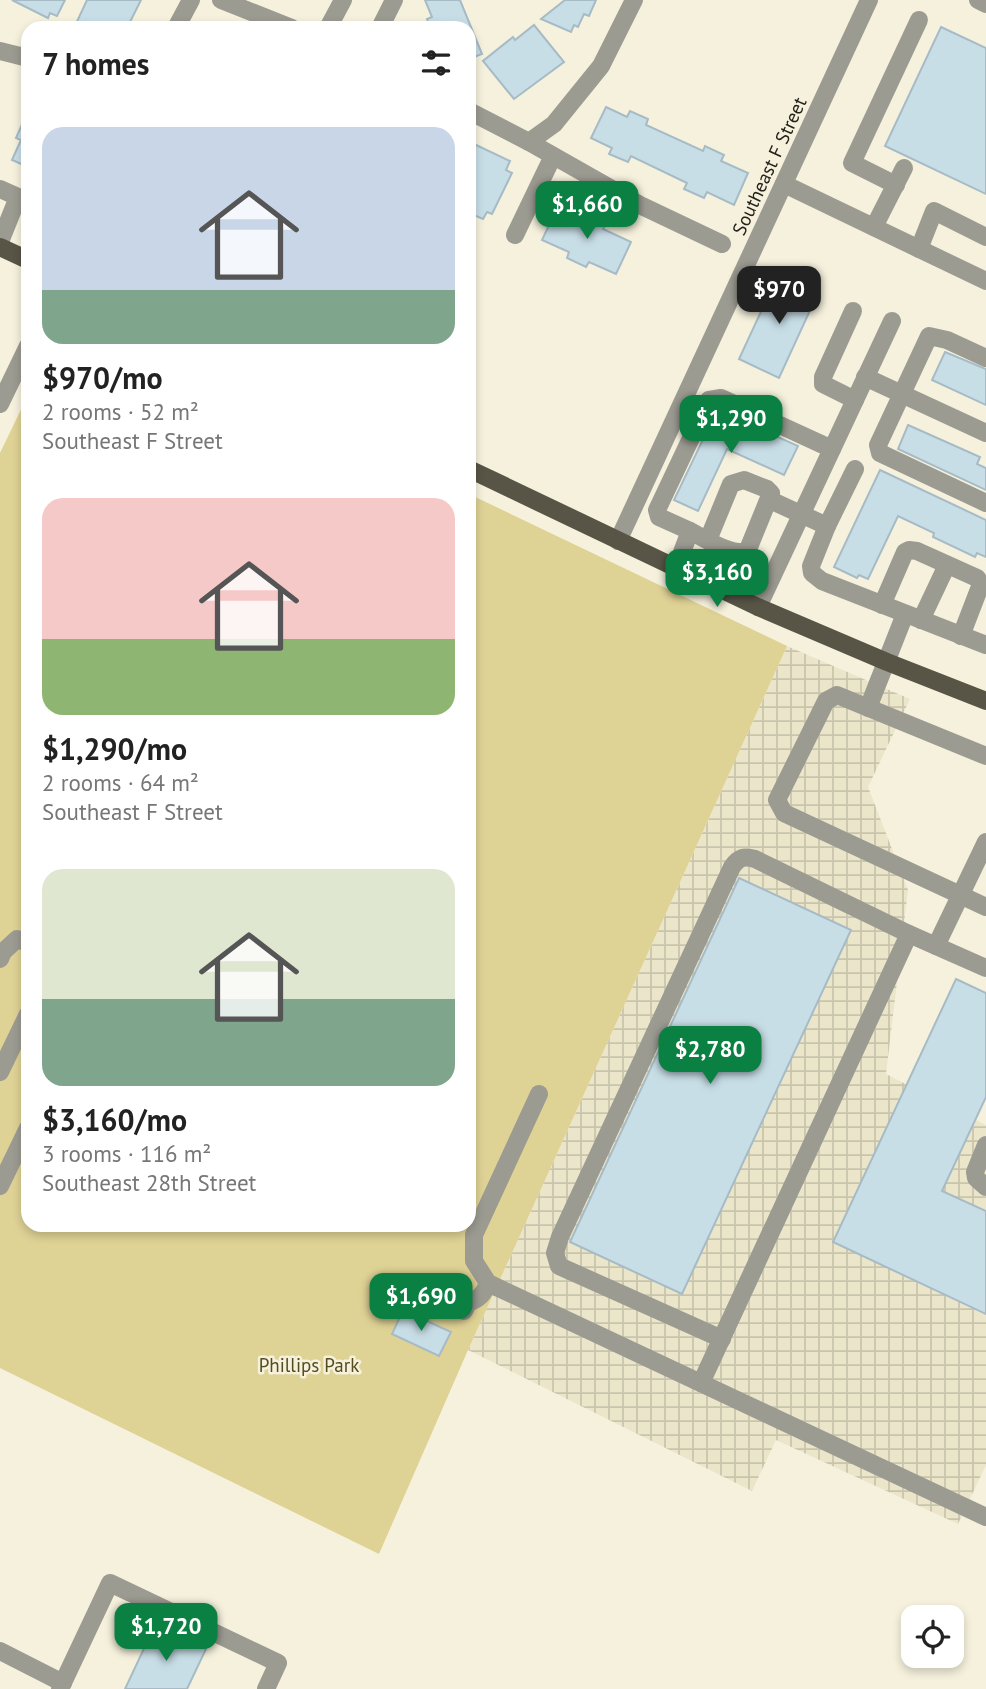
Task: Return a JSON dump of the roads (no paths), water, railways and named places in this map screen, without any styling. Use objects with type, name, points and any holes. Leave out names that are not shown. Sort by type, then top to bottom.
[{"type":"main road","points":[[0,244],[21,256]]},
{"type":"main road","points":[[476,472],[758,607],[986,701]]},
{"type":"street","points":[[180,21],[191,0]]},
{"type":"street","points":[[220,0],[274,21]]},
{"type":"street","points":[[332,21],[342,0]]},
{"type":"street","points":[[384,21],[394,0]]},
{"type":"street","points":[[529,142],[554,124],[601,66],[634,0]]},
{"type":"street","name":"Southeast F Street","points":[[618,541],[869,0]]},
{"type":"street","points":[[978,0],[986,4]]},
{"type":"street","points":[[874,227],[900,176],[852,163],[919,20]]},
{"type":"street","points":[[0,51],[21,56]]},
{"type":"street","points":[[476,115],[642,206],[722,244]]},
{"type":"street","points":[[515,235],[552,156]]},
{"type":"street","points":[[784,184],[986,281]]},
{"type":"street","points":[[0,189],[21,198]]},
{"type":"street","points":[[0,244],[21,203]]},
{"type":"street","points":[[919,249],[934,211],[986,237]]},
{"type":"street","points":[[853,311],[823,377],[823,384],[855,400]]},
{"type":"street","points":[[758,607],[892,321]]},
{"type":"street","points":[[986,358],[947,340],[929,336],[878,445],[880,453],[986,503]]},
{"type":"street","points":[[0,404],[21,360]]},
{"type":"street","points":[[865,377],[986,433]]},
{"type":"street","points":[[708,540],[731,484],[744,480],[767,489],[772,494],[747,552],[739,553],[708,540],[659,517],[657,510],[709,400],[713,397],[721,398],[832,449]]},
{"type":"street","points":[[855,469],[827,526],[811,566],[812,573],[821,581],[986,645]]},
{"type":"street","points":[[770,500],[827,526]]},
{"type":"street","points":[[676,568],[690,531]]},
{"type":"street","points":[[882,605],[905,552],[917,551],[977,578],[981,584],[961,636]]},
{"type":"street","points":[[868,708],[887,662],[947,565]]},
{"type":"street","points":[[986,756],[836,695],[826,701],[777,800],[784,813],[986,907]]},
{"type":"street","points":[[936,946],[986,842]]},
{"type":"street","points":[[722,1339],[559,1266],[555,1254],[559,1237],[732,867],[738,859],[746,856],[755,859],[909,934],[986,968]]},
{"type":"street","points":[[701,1383],[909,934]]},
{"type":"street","points":[[0,959],[3,952],[18,939],[21,940]]},
{"type":"street","points":[[0,1072],[21,1028]]},
{"type":"street","points":[[476,1231],[539,1094]]},
{"type":"street","points":[[0,1186],[21,1142]]},
{"type":"street","points":[[986,1145],[975,1172],[981,1185],[986,1187]]},
{"type":"street","points":[[475,1232],[474,1261],[488,1283],[986,1517]]},
{"type":"street","points":[[464,1311],[468,1303],[484,1292],[488,1283]]},
{"type":"street","points":[[0,1651],[61,1686],[110,1583],[278,1663],[266,1689]]},
{"type":"park label","name":"Phillips Park","points":[[309,1365]]}]
